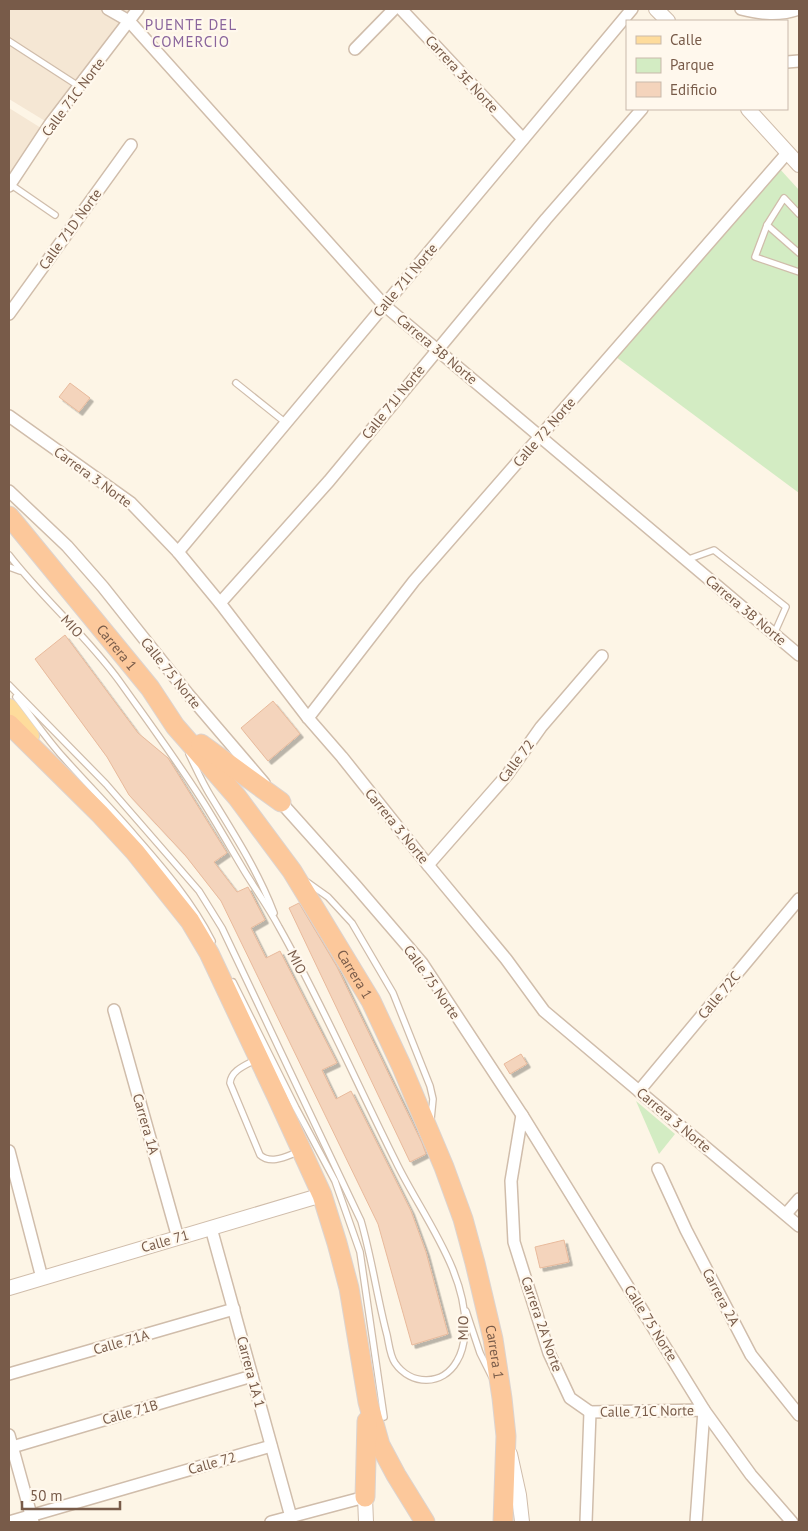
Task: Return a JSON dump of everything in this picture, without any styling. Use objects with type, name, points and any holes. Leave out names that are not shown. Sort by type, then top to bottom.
[{"type":"highway","name":"Carrera 1","points":[[9,516],[150,688],[176,726],[237,797],[292,871],[371,1001],[401,1064],[444,1167],[467,1236],[493,1339],[502,1398],[506,1436],[504,1514]]},
{"type":"highway","points":[[176,726],[281,802]]},
{"type":"highway","points":[[10,728],[60,774],[122,839],[190,921],[209,953],[277,1097],[309,1148],[349,1288],[368,1402],[380,1445],[425,1522]]},
{"type":"highway","points":[[365,1497],[368,1402]]},
{"type":"main road","points":[[9,708],[60,774]]},
{"type":"street","name":"Carrera 3B Norte","points":[[108,9],[128,21],[384,305],[799,655]]},
{"type":"street","name":"Calle 71C Norte","points":[[9,185],[50,124],[138,9]]},
{"type":"street","points":[[355,49],[394,9]]},
{"type":"street","name":"Carrera 3E Norte","points":[[401,9],[523,139]]},
{"type":"street","name":"Calle 71I Norte","points":[[178,552],[632,9]]},
{"type":"street","points":[[656,9],[667,20]]},
{"type":"street","points":[[741,9],[771,15],[799,9]]},
{"type":"street","name":"Calle 71J Norte","points":[[220,602],[329,481],[546,219],[641,110]]},
{"type":"street","points":[[749,110],[799,165]]},
{"type":"street","name":"Calle 71D Norte","points":[[9,314],[131,145]]},
{"type":"street","name":"Calle 72 Norte","points":[[308,718],[414,581],[788,152]]},
{"type":"street","name":"Carrera 3 Norte","points":[[9,416],[131,504],[178,552],[220,602],[308,718],[506,958],[544,1011],[799,1226]]},
{"type":"street","name":"Calle 75 Norte","points":[[9,491],[66,546],[103,587],[188,694],[422,964],[522,1115],[704,1410],[751,1475],[792,1522]]},
{"type":"street","name":"Calle 72","points":[[428,865],[507,775],[541,727],[602,656]]},
{"type":"street","name":"Calle 72C","points":[[639,1091],[799,899]]},
{"type":"street","name":"Carrera 1A","points":[[114,1010],[178,1238]]},
{"type":"street","name":"Carrera 2A Norte","points":[[522,1115],[511,1181],[514,1242],[549,1353],[570,1398],[590,1412]]},
{"type":"street","points":[[9,1152],[42,1278]]},
{"type":"street","name":"Carrera 2A","points":[[658,1169],[695,1248],[751,1355],[799,1415]]},
{"type":"street","name":"Calle 71","points":[[9,1288],[322,1195]]},
{"type":"street","points":[[786,1214],[799,1198]]},
{"type":"street","name":"Carrera 1A 1","points":[[211,1228],[291,1517]]},
{"type":"street","name":"Calle 71A","points":[[9,1374],[234,1309]]},
{"type":"street","name":"Calle 71B","points":[[10,1443],[252,1376]]},
{"type":"street","name":"Calle 71C Norte","points":[[590,1412],[704,1410]]},
{"type":"street","points":[[696,1522],[704,1410]]},
{"type":"street","points":[[586,1522],[590,1412]]},
{"type":"street","points":[[506,1436],[519,1495],[522,1522]]},
{"type":"street","points":[[10,1443],[32,1519]]},
{"type":"street","name":"Calle 72","points":[[9,1522],[32,1519],[271,1446]]},
{"type":"street","points":[[272,1522],[365,1497],[366,1522]]},
{"type":"lane","points":[[9,42],[80,87]]},
{"type":"lane","points":[[9,185],[55,215]]},
{"type":"lane","points":[[799,214],[784,198],[767,225],[756,257],[799,272]]},
{"type":"lane","points":[[767,225],[799,254]]},
{"type":"lane","points":[[236,383],[286,423]]},
{"type":"lane","points":[[686,560],[714,550],[786,607],[774,634]]},
{"type":"lane","name":"MIO","points":[[9,554],[22,572],[86,641],[117,679],[199,796],[278,925],[320,1006],[396,1164],[438,1239],[454,1273],[464,1304],[465,1331],[463,1348],[458,1361],[449,1372],[425,1381],[408,1377],[393,1361],[362,1221],[222,928],[199,891],[106,784],[9,686]]},
{"type":"lane","points":[[9,567],[22,572]]},
{"type":"lane","points":[[9,686],[38,727],[64,758],[166,872],[190,903],[214,944]]},
{"type":"lane","points":[[176,726],[209,794],[247,854],[267,894],[278,925]]},
{"type":"lane","points":[[130,831],[164,888]]},
{"type":"lane","points":[[231,979],[309,1148],[335,1181],[360,1252],[384,1417]]},
{"type":"lane","points":[[259,1058],[233,1074],[230,1078],[230,1083],[260,1155],[264,1159],[269,1160],[282,1158],[309,1148]]},
{"type":"lane","points":[[464,1304],[480,1353],[502,1398]]},
{"type":"shaded area","points":[[9,9],[138,9],[50,124],[9,99]]},
{"type":"shaded area","points":[[9,108],[41,128],[9,174]]},
{"type":"green space","points":[[779,168],[799,190],[799,493],[616,357]]},
{"type":"green space","points":[[636,1101],[675,1134],[659,1154]]},
{"type":"building","points":[[70,383],[90,398],[79,412],[59,397]]},
{"type":"building","points":[[65,635],[138,733],[168,758],[227,853],[214,862],[237,892],[248,887],[265,920],[251,928],[266,958],[280,951],[337,1063],[322,1070],[336,1099],[351,1091],[411,1211],[426,1252],[448,1334],[412,1345],[378,1224],[221,901],[185,855],[129,795],[107,757],[35,659]]},
{"type":"building","points":[[273,701],[300,734],[268,761],[241,728]]},
{"type":"building","points":[[299,903],[337,967],[422,1143],[426,1154],[410,1162],[289,908]]},
{"type":"building","points":[[521,1054],[527,1064],[510,1074],[504,1064]]},
{"type":"building","points":[[564,1240],[569,1262],[540,1268],[535,1247]]},
{"type":"district","name":"PUENTE DEL COMERCIO","points":[[191,32]]}]
